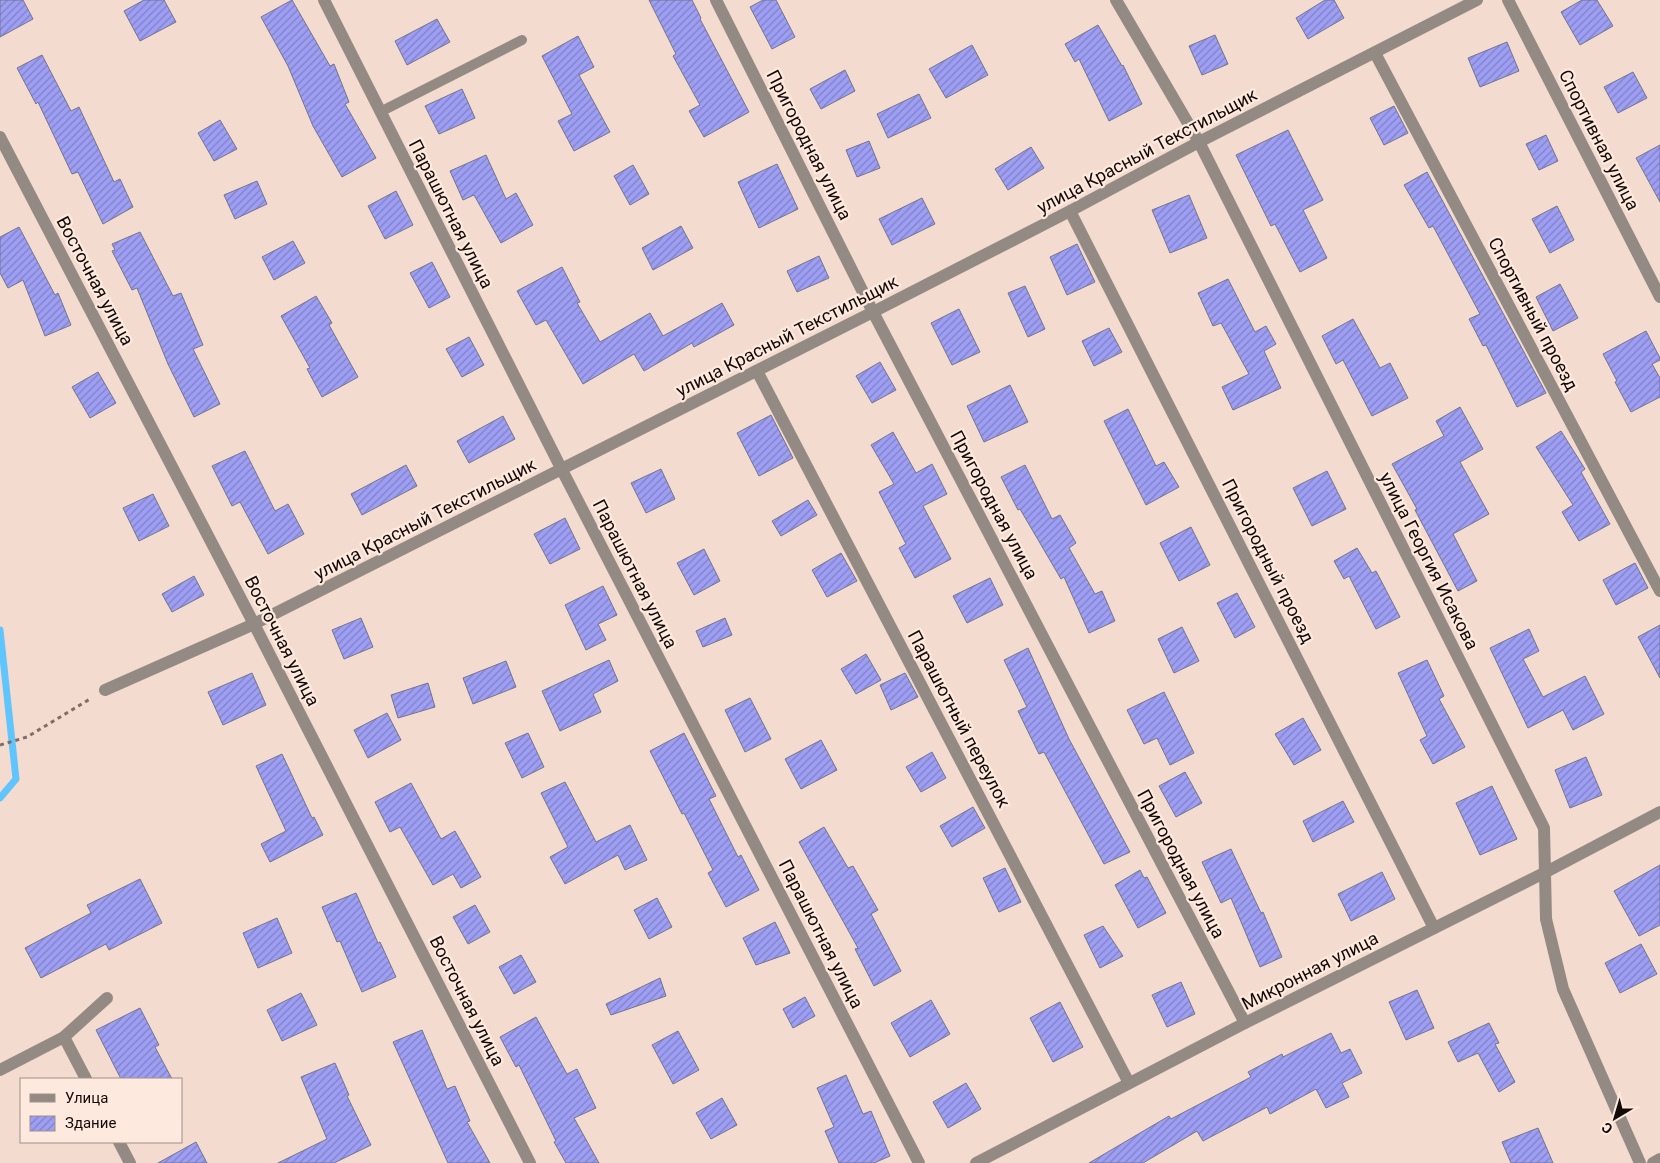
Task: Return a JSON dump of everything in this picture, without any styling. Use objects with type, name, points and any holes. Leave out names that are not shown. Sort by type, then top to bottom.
[{"type":"street","name":"Парашютная улица","points":[[324,0],[562,470],[919,1163]]},
{"type":"street","name":"Пригородная улица","points":[[716,0],[873,312],[1245,1023]]},
{"type":"street","name":"улица Георгия Исакова","points":[[1116,0],[1199,142],[1544,828],[1546,918],[1563,989],[1640,1163]]},
{"type":"street","name":"улица Красный Текстильщик","points":[[105,690],[254,624],[562,470],[1070,211],[1199,142],[1477,0]]},
{"type":"street","name":"Спортивная улица","points":[[1508,0],[1660,297]]},
{"type":"street","name":"Спортивный проезд","points":[[1375,53],[1660,591]]},
{"type":"street","name":"Восточная улица","points":[[0,137],[254,624],[530,1163]]},
{"type":"street","name":"Пригородный проезд","points":[[1070,211],[1434,928]]},
{"type":"street","name":"Парашютный переулок","points":[[757,371],[1129,1083]]},
{"type":"street","name":"Микронная улица","points":[[976,1163],[1245,1023],[1546,872],[1660,812]]},
{"type":"street","points":[[0,1070],[64,1037],[107,998]]},
{"type":"street","points":[[64,1037],[85,1078]]},
{"type":"street","points":[[119,1143],[130,1163]]},
{"type":"street","points":[[1653,1163],[1660,1159]]},
{"type":"lane","points":[[380,112],[522,40]]},
{"type":"path","points":[[0,746],[26,737],[105,690]]},
{"type":"building","points":[[0,0],[23,0],[33,19],[0,37]]},
{"type":"building","points":[[144,0],[164,0],[176,22],[140,41],[124,11]]},
{"type":"building","points":[[292,0],[330,66],[334,64],[349,102],[345,104],[376,158],[342,177],[313,126],[288,66],[261,17]]},
{"type":"building","points":[[649,0],[692,0],[749,112],[704,137],[689,111],[700,105],[673,56],[676,54]]},
{"type":"building","points":[[763,0],[776,0],[795,37],[772,49],[750,7]]},
{"type":"building","points":[[1325,0],[1334,0],[1344,18],[1308,39],[1296,18]]},
{"type":"building","points":[[1582,0],[1597,0],[1613,26],[1580,45],[1561,12]]},
{"type":"building","points":[[437,19],[450,42],[407,65],[395,41]]},
{"type":"building","points":[[1098,25],[1123,65],[1142,104],[1109,121],[1079,59],[1075,62],[1065,44]]},
{"type":"building","points":[[1215,35],[1228,64],[1202,75],[1189,46]]},
{"type":"building","points":[[578,36],[594,67],[579,75],[610,132],[574,151],[558,121],[572,114],[542,56]]},
{"type":"building","points":[[1507,42],[1519,71],[1480,87],[1468,58]]},
{"type":"building","points":[[972,45],[988,75],[946,98],[929,69]]},
{"type":"building","points":[[42,55],[71,111],[79,107],[114,182],[120,179],[133,207],[103,224],[78,172],[72,174],[38,102],[36,104],[17,68]]},
{"type":"building","points":[[845,70],[855,91],[821,109],[810,89]]},
{"type":"building","points":[[1633,72],[1647,98],[1618,113],[1604,87]]},
{"type":"building","points":[[462,89],[475,118],[439,134],[425,106]]},
{"type":"building","points":[[919,94],[931,118],[888,138],[877,114]]},
{"type":"building","points":[[1394,106],[1408,133],[1384,145],[1370,118]]},
{"type":"building","points":[[220,120],[237,149],[214,161],[198,133]]},
{"type":"building","points":[[1288,130],[1323,200],[1303,210],[1327,258],[1300,272],[1275,224],[1271,226],[1236,155]]},
{"type":"building","points":[[1546,135],[1558,161],[1539,170],[1526,144]]},
{"type":"building","points":[[869,141],[880,168],[857,177],[846,150]]},
{"type":"building","points":[[1660,145],[1660,202],[1636,158]]},
{"type":"building","points":[[1031,147],[1044,168],[1008,190],[995,169]]},
{"type":"building","points":[[486,155],[506,199],[516,193],[533,225],[501,243],[474,195],[463,200],[450,171]]},
{"type":"building","points":[[777,164],[798,209],[759,228],[738,182]]},
{"type":"building","points":[[633,165],[649,194],[630,205],[614,176]]},
{"type":"building","points":[[1427,172],[1546,393],[1517,407],[1486,345],[1483,346],[1469,319],[1480,314],[1433,226],[1429,228],[1404,185]]},
{"type":"building","points":[[257,181],[267,204],[235,219],[224,195]]},
{"type":"building","points":[[396,191],[413,225],[385,239],[368,206]]},
{"type":"building","points":[[1189,195],[1207,238],[1170,253],[1152,210]]},
{"type":"building","points":[[922,198],[935,224],[892,245],[879,219]]},
{"type":"building","points":[[1557,206],[1574,240],[1550,253],[1532,219]]},
{"type":"building","points":[[681,226],[693,248],[653,270],[642,248]]},
{"type":"building","points":[[19,227],[55,295],[58,293],[71,325],[45,336],[23,280],[8,288],[0,273],[0,237]]},
{"type":"building","points":[[140,232],[173,296],[181,293],[203,345],[193,349],[220,404],[194,417],[168,364],[137,288],[132,290],[112,251],[115,250],[112,244]]},
{"type":"building","points":[[293,241],[305,263],[274,280],[262,257]]},
{"type":"building","points":[[1077,244],[1095,282],[1067,295],[1050,257]]},
{"type":"building","points":[[819,256],[829,278],[797,292],[787,271]]},
{"type":"building","points":[[432,262],[450,297],[429,308],[410,273]]},
{"type":"building","points":[[562,267],[580,302],[577,303],[600,342],[650,313],[663,336],[722,303],[734,325],[694,347],[692,343],[644,371],[634,354],[583,384],[546,320],[536,325],[517,291]]},
{"type":"building","points":[[1228,279],[1255,332],[1266,326],[1276,344],[1264,351],[1281,388],[1233,410],[1222,387],[1249,374],[1221,323],[1213,326],[1198,293]]},
{"type":"building","points":[[1560,284],[1578,318],[1553,331],[1536,297]]},
{"type":"building","points":[[1025,286],[1045,329],[1028,337],[1008,293]]},
{"type":"building","points":[[316,296],[332,323],[329,325],[358,377],[322,397],[307,369],[310,368],[281,316]]},
{"type":"building","points":[[959,309],[980,352],[952,365],[931,323]]},
{"type":"building","points":[[1353,319],[1380,368],[1390,363],[1408,398],[1372,416],[1343,360],[1336,364],[1322,336]]},
{"type":"building","points":[[1109,328],[1122,352],[1094,366],[1082,341]]},
{"type":"building","points":[[1646,331],[1660,358],[1660,360],[1652,364],[1660,378],[1660,397],[1631,412],[1603,354]]},
{"type":"building","points":[[469,337],[484,365],[462,377],[446,349]]},
{"type":"building","points":[[880,362],[896,390],[872,403],[856,376]]},
{"type":"building","points":[[98,372],[116,403],[90,418],[72,387]]},
{"type":"building","points":[[1010,385],[1028,422],[984,442],[967,406]]},
{"type":"building","points":[[1460,407],[1483,449],[1460,462],[1489,514],[1453,534],[1477,581],[1458,591],[1392,464],[1444,436],[1436,421]]},
{"type":"building","points":[[1128,409],[1156,466],[1164,462],[1179,487],[1146,505],[1104,421]]},
{"type":"building","points":[[771,415],[793,458],[759,476],[737,433]]},
{"type":"building","points":[[503,416],[515,439],[469,463],[457,441]]},
{"type":"building","points":[[1561,431],[1585,469],[1581,472],[1610,524],[1579,541],[1562,512],[1573,505],[1536,447]]},
{"type":"building","points":[[893,432],[916,473],[932,464],[947,494],[923,506],[951,559],[915,578],[899,548],[906,544],[879,492],[894,484],[871,445]]},
{"type":"building","points":[[245,451],[275,511],[288,504],[304,534],[268,554],[240,502],[232,506],[212,466]]},
{"type":"building","points":[[406,465],[417,486],[362,515],[351,494]]},
{"type":"building","points":[[1025,465],[1052,519],[1060,515],[1076,543],[1069,548],[1095,594],[1102,591],[1115,621],[1089,633],[1064,577],[1061,579],[1020,509],[1018,510],[1001,477]]},
{"type":"building","points":[[661,469],[675,499],[646,513],[631,483]]},
{"type":"building","points":[[1327,471],[1346,509],[1312,526],[1293,488]]},
{"type":"building","points":[[153,494],[169,526],[139,541],[123,508]]},
{"type":"building","points":[[808,500],[817,515],[781,536],[772,521]]},
{"type":"building","points":[[565,518],[580,549],[550,564],[534,534]]},
{"type":"building","points":[[1191,527],[1210,565],[1179,581],[1160,543]]},
{"type":"building","points":[[1357,548],[1372,573],[1376,571],[1400,617],[1376,629],[1349,576],[1344,579],[1334,561]]},
{"type":"building","points":[[704,549],[720,581],[694,595],[677,563]]},
{"type":"building","points":[[841,553],[857,581],[827,597],[812,570]]},
{"type":"building","points":[[1635,563],[1648,588],[1616,605],[1603,580]]},
{"type":"building","points":[[194,576],[204,595],[172,612],[162,594]]},
{"type":"building","points":[[990,578],[1003,605],[967,623],[953,596]]},
{"type":"building","points":[[603,586],[617,615],[598,624],[606,640],[586,650],[565,605]]},
{"type":"building","points":[[1237,593],[1255,627],[1235,638],[1217,603]]},
{"type":"building","points":[[361,618],[373,647],[344,659],[332,630]]},
{"type":"building","points":[[725,618],[732,635],[703,647],[696,631]]},
{"type":"building","points":[[1660,625],[1660,678],[1638,637]]},
{"type":"building","points":[[1182,627],[1199,661],[1174,673],[1158,639]]},
{"type":"building","points":[[1529,629],[1539,651],[1523,659],[1543,697],[1585,676],[1604,714],[1573,730],[1563,710],[1528,728],[1490,648]]},
{"type":"building","points":[[1028,648],[1069,739],[1130,852],[1104,864],[1044,752],[1039,754],[1018,711],[1027,707],[1004,660]]},
{"type":"building","points":[[866,654],[881,680],[856,694],[841,669]]},
{"type":"building","points":[[609,660],[618,681],[593,694],[601,712],[560,731],[542,691]]},
{"type":"building","points":[[1427,660],[1444,696],[1439,699],[1465,747],[1433,764],[1420,740],[1427,736],[1398,673]]},
{"type":"building","points":[[506,661],[516,687],[473,704],[463,678]]},
{"type":"building","points":[[252,673],[266,705],[223,725],[208,692]]},
{"type":"building","points":[[905,673],[918,697],[891,710],[880,685]]},
{"type":"building","points":[[428,683],[435,707],[398,718],[391,695]]},
{"type":"building","points":[[1164,692],[1194,753],[1170,765],[1157,738],[1144,744],[1127,710]]},
{"type":"building","points":[[750,698],[771,739],[745,752],[725,710]]},
{"type":"building","points":[[387,713],[401,740],[368,758],[354,730]]},
{"type":"building","points":[[1303,718],[1321,750],[1294,765],[1275,734]]},
{"type":"building","points":[[528,733],[544,767],[522,778],[505,743]]},
{"type":"building","points":[[684,733],[716,796],[709,799],[738,857],[741,855],[759,890],[726,907],[708,873],[713,870],[650,751]]},
{"type":"building","points":[[821,740],[837,770],[801,789],[785,759]]},
{"type":"building","points":[[932,752],[946,778],[921,792],[906,767]]},
{"type":"building","points":[[282,754],[312,818],[314,817],[323,835],[270,862],[261,844],[286,831],[256,766]]},
{"type":"building","points":[[1586,757],[1602,795],[1570,808],[1555,770]]},
{"type":"building","points":[[1185,772],[1202,803],[1176,817],[1159,786]]},
{"type":"building","points":[[565,782],[596,842],[630,825],[647,860],[625,870],[618,855],[565,884],[550,857],[568,847],[541,793]]},
{"type":"building","points":[[411,783],[441,839],[455,831],[481,877],[461,888],[453,874],[433,885],[400,827],[390,832],[375,802]]},
{"type":"building","points":[[1492,786],[1517,839],[1480,855],[1456,803]]},
{"type":"building","points":[[1343,801],[1354,822],[1313,842],[1303,821]]},
{"type":"building","points":[[973,807],[985,828],[952,847],[940,826]]},
{"type":"building","points":[[824,827],[848,868],[853,866],[878,910],[871,914],[901,971],[874,986],[855,949],[858,948],[799,842]]},
{"type":"building","points":[[1231,849],[1261,913],[1263,912],[1282,957],[1260,967],[1231,898],[1221,903],[1202,862]]},
{"type":"building","points":[[1660,865],[1660,925],[1639,936],[1614,891]]},
{"type":"building","points":[[1005,868],[1021,902],[999,912],[983,878]]},
{"type":"building","points":[[1140,870],[1144,878],[1147,877],[1166,913],[1138,928],[1115,885]]},
{"type":"building","points":[[1382,872],[1395,899],[1351,921],[1338,894]]},
{"type":"building","points":[[140,879],[162,923],[109,950],[106,944],[41,978],[25,948],[91,913],[87,905]]},
{"type":"building","points":[[356,893],[378,943],[380,942],[396,977],[362,992],[340,941],[337,942],[322,907]]},
{"type":"building","points":[[657,898],[672,927],[649,939],[634,910]]},
{"type":"building","points":[[475,905],[490,932],[468,944],[453,917]]},
{"type":"building","points":[[277,918],[292,953],[258,968],[243,933]]},
{"type":"building","points":[[775,922],[790,953],[756,965],[743,938]]},
{"type":"building","points":[[1103,926],[1123,956],[1100,968],[1084,935]]},
{"type":"building","points":[[1641,944],[1657,974],[1620,993],[1605,963]]},
{"type":"building","points":[[521,955],[536,982],[514,994],[499,967]]},
{"type":"building","points":[[660,978],[666,996],[611,1015],[606,1004]]},
{"type":"building","points":[[1181,982],[1195,1014],[1167,1027],[1152,995]]},
{"type":"building","points":[[1417,990],[1434,1028],[1406,1040],[1389,1002]]},
{"type":"building","points":[[301,993],[317,1025],[282,1041],[267,1010]]},
{"type":"building","points":[[805,997],[815,1016],[793,1028],[783,1009]]},
{"type":"building","points":[[931,1000],[950,1034],[910,1057],[891,1023]]},
{"type":"building","points":[[1060,1002],[1083,1047],[1053,1062],[1030,1018]]},
{"type":"building","points":[[140,1008],[159,1045],[155,1047],[171,1078],[120,1078],[96,1030]]},
{"type":"building","points":[[536,1017],[567,1074],[577,1069],[596,1108],[574,1118],[599,1163],[566,1163],[554,1142],[556,1141],[519,1065],[516,1067],[500,1037]]},
{"type":"building","points":[[1489,1023],[1499,1043],[1495,1044],[1515,1082],[1499,1092],[1478,1053],[1458,1062],[1448,1042]]},
{"type":"building","points":[[422,1030],[447,1089],[455,1086],[470,1121],[467,1122],[490,1163],[448,1163],[393,1042]]},
{"type":"building","points":[[678,1031],[699,1070],[673,1084],[652,1045]]},
{"type":"building","points":[[1331,1033],[1341,1053],[1350,1049],[1362,1073],[1342,1083],[1349,1097],[1326,1108],[1316,1089],[1270,1114],[1267,1107],[1203,1141],[1197,1131],[1143,1163],[1089,1163],[1169,1116],[1171,1119],[1251,1077],[1248,1072],[1282,1054],[1283,1057]]},
{"type":"building","points":[[335,1063],[349,1095],[347,1096],[371,1145],[334,1163],[278,1163],[327,1139],[301,1077]]},
{"type":"building","points":[[846,1075],[863,1114],[871,1111],[890,1156],[874,1163],[839,1163],[825,1131],[834,1127],[817,1088]]},
{"type":"building","points":[[966,1083],[981,1109],[948,1128],[933,1102]]},
{"type":"building","points":[[722,1098],[737,1125],[711,1139],[696,1113]]},
{"type":"building","points":[[1538,1128],[1553,1163],[1511,1163],[1502,1142]]},
{"type":"building","points":[[196,1142],[207,1163],[158,1163]]},
{"type":"waterway","points":[[0,630],[16,779],[0,798]]}]
